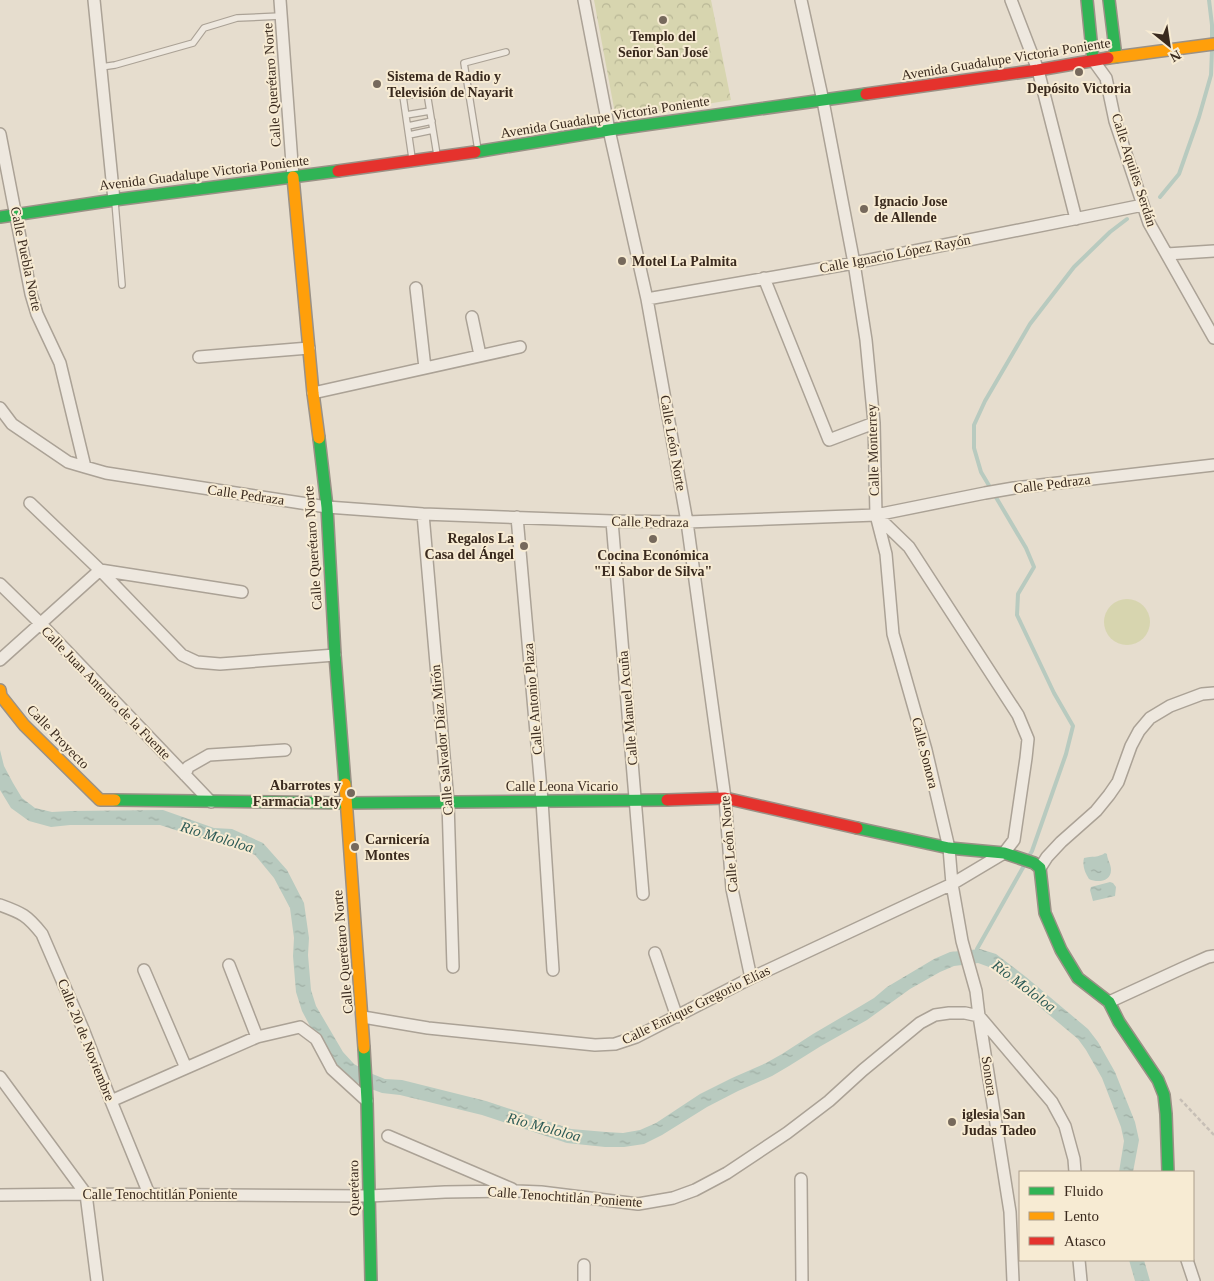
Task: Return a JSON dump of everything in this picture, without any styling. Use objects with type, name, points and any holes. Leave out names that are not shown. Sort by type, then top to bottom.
[{"type":"street","points":[[94,0],[114,200]]},
{"type":"street","name":"Calle Querétaro Norte","points":[[280,0],[293,178],[313,393],[327,507],[335,655],[366,1052],[367,1098]]},
{"type":"street","name":"Calle León Norte","points":[[584,0],[609,130],[647,299],[687,522],[725,798],[732,889],[751,978]]},
{"type":"street","name":"Calle Monterrey","points":[[801,0],[823,101],[854,263],[866,340],[874,423],[876,515],[909,547],[1018,715],[1028,739],[1014,840],[1004,853]]},
{"type":"street","points":[[1011,0],[1038,70],[1076,219]]},
{"type":"street","points":[[1087,0],[1093,60],[1106,78],[1116,57],[1109,0]]},
{"type":"street","name":"Avenida Guadalupe Victoria Poniente","points":[[0,217],[478,152],[609,130],[1214,44]]},
{"type":"street","name":"Calle Aquiles Serdán","points":[[1106,78],[1115,121],[1149,224],[1214,338]]},
{"type":"street","name":"Calle Puebla Norte","points":[[0,134],[31,294],[37,314],[60,363],[85,467]]},
{"type":"street","name":"Calle Ignacio López Rayón","points":[[647,299],[854,263],[1143,205]]},
{"type":"street","points":[[1167,254],[1214,250]]},
{"type":"street","points":[[764,278],[829,440],[874,423]]},
{"type":"street","points":[[416,288],[425,368]]},
{"type":"street","points":[[472,317],[480,355]]},
{"type":"street","points":[[313,393],[520,347]]},
{"type":"street","points":[[199,357],[309,348]]},
{"type":"street","name":"Calle Pedraza","points":[[0,408],[12,424],[68,462],[106,473],[327,507],[423,514],[687,522],[876,515],[1014,488],[1214,465]]},
{"type":"street","points":[[30,503],[100,570],[182,654],[198,662],[220,664],[335,655]]},
{"type":"street","name":"Calle Salvador Díaz Mirón","points":[[423,514],[448,802],[453,966]]},
{"type":"street","name":"Calle Sonora","points":[[876,515],[886,554],[893,634],[926,750],[949,848],[952,884],[962,941],[976,991]]},
{"type":"street","name":"Calle Antonio Plaza","points":[[517,517],[542,801],[553,970]]},
{"type":"street","name":"Calle Manuel Acuña","points":[[612,521],[643,894]]},
{"type":"street","points":[[100,570],[242,592]]},
{"type":"street","points":[[0,660],[100,570]]},
{"type":"street","name":"Calle Juan Antonio de la Fuente","points":[[0,584],[212,802]]},
{"type":"street","name":"Calle Proyecto","points":[[0,690],[1,696],[24,725],[100,800]]},
{"type":"street","points":[[1168,1171],[1166,1114],[1164,1096],[1158,1080],[1108,1002],[1078,978],[1061,950],[1045,913],[1037,865],[1096,811],[1109,796],[1118,782],[1131,746],[1139,731],[1150,718],[1170,706],[1202,694],[1214,693]]},
{"type":"street","points":[[185,775],[188,767],[209,755],[285,750]]},
{"type":"street","name":"Calle Leona Vicario","points":[[100,800],[347,803],[636,801],[725,798],[949,848],[1004,853],[1017,856],[1037,865]]},
{"type":"street","name":"Calle Enrique Gregorio Elías","points":[[363,1017],[428,1028],[595,1045],[615,1044],[636,1037],[751,978],[952,884],[1004,853]]},
{"type":"street","name":"Calle 20 de Noviembre","points":[[2,909],[22,913],[42,934],[83,1029],[149,1194]]},
{"type":"street","points":[[655,953],[677,1017]]},
{"type":"street","points":[[1108,1002],[1214,956]]},
{"type":"street","points":[[229,965],[257,1037]]},
{"type":"street","points":[[144,970],[186,1068]]},
{"type":"street","name":"Sonora","points":[[976,991],[1010,1212],[1013,1281]]},
{"type":"street","name":"Calle Tenochtitlán Poniente","points":[[0,1195],[370,1196],[516,1191],[541,1192],[638,1204],[673,1198],[688,1193],[727,1173],[787,1133],[829,1101],[920,1022],[935,1015],[950,1013],[966,1013],[979,1016]]},
{"type":"street","points":[[979,1016],[1052,1102],[1065,1126],[1074,1159],[1075,1171]]},
{"type":"street","points":[[111,1102],[257,1037],[300,1027],[316,1040],[332,1069],[367,1098]]},
{"type":"street","points":[[0,1077],[86,1194],[97,1281]]},
{"type":"street","name":"Querétaro","points":[[367,1098],[371,1281]]},
{"type":"street","points":[[388,1136],[516,1191]]},
{"type":"street","points":[[801,1179],[802,1281]]},
{"type":"street","points":[[1079,1261],[1081,1281]]},
{"type":"street","points":[[1187,1261],[1194,1281]]},
{"type":"street","points":[[584,1265],[584,1281]]},
{"type":"lane","points":[[101,67],[193,43],[204,28],[236,18],[282,16]]},
{"type":"lane","points":[[478,152],[464,63],[506,52]]},
{"type":"lane","points":[[412,160],[403,96],[427,93],[437,157]]},
{"type":"lane","points":[[406,115],[430,111]]},
{"type":"lane","points":[[408,126],[432,121]]},
{"type":"lane","points":[[409,135],[433,130]]},
{"type":"lane","points":[[114,200],[122,285]]},
{"type":"path","points":[[1175,1095],[1214,1135]]},
{"type":"green space","points":[[594,0],[711,0],[731,100],[616,119]]},
{"type":"green space","points":[[1122,599],[1132,599],[1146,609],[1150,622],[1146,635],[1140,641],[1132,645],[1122,645],[1108,635],[1104,627],[1104,617],[1114,603]]},
{"type":"water","name":"Río Mololoa","points":[[0,750],[4,766],[22,798],[35,808],[52,812],[163,810],[214,828],[232,829],[263,843],[287,870],[304,903],[309,938],[308,955],[311,990],[316,1006],[343,1052],[354,1064],[385,1079],[402,1080],[486,1101],[571,1129],[623,1133],[640,1130],[656,1123],[700,1094],[782,1054],[934,959],[950,952],[980,949],[996,954],[1088,1029],[1098,1042],[1115,1072],[1135,1122],[1139,1140],[1133,1171],[1119,1171],[1124,1141],[1121,1127],[1102,1078],[1078,1039],[1017,988],[989,967],[978,963],[954,966],[940,972],[910,989],[867,1020],[772,1076],[707,1107],[644,1144],[605,1147],[567,1143],[482,1115],[400,1095],[382,1093],[363,1086],[346,1076],[331,1061],[311,1028],[302,1011],[296,992],[293,956],[294,938],[290,908],[274,878],[255,855],[228,843],[212,842],[160,825],[70,825],[51,827],[29,821],[11,808],[0,790]]},
{"type":"water","points":[[1105,853],[1111,868],[1109,877],[1099,881],[1089,879],[1084,869],[1084,858]]},
{"type":"water","points":[[1110,882],[1116,887],[1115,896],[1093,901],[1091,887]]},
{"type":"water","points":[[1129,1261],[1144,1261],[1150,1281],[1135,1281]]},
{"type":"waterway","points":[[1209,0],[1212,40]]},
{"type":"waterway","points":[[1160,197],[1179,174],[1211,75],[1212,50]]},
{"type":"waterway","points":[[1029,856],[1066,754],[1073,726],[1054,693],[1017,615],[1018,594],[1034,567],[1026,548],[981,472],[974,448],[974,425],[985,401],[1030,324],[1074,267],[1110,232],[1127,219]]},
{"type":"waterway","points":[[977,952],[1025,864]]},
{"type":"traffic: fast","points":[[1087,0],[1093,60]]},
{"type":"traffic: fast","points":[[1109,0],[1116,57]]},
{"type":"traffic: fast","points":[[475,152],[609,130],[866,94]]},
{"type":"traffic: fast","points":[[0,217],[338,171]]},
{"type":"traffic: fast","points":[[319,438],[327,507],[335,655],[345,784]]},
{"type":"traffic: fast","points":[[115,800],[347,803],[667,800]]},
{"type":"traffic: fast","points":[[857,828],[949,848],[1004,853],[1034,863],[1040,868],[1045,913],[1061,950],[1078,978],[1109,1002],[1119,1022],[1158,1080],[1164,1095],[1168,1171]]},
{"type":"traffic: fast","points":[[364,1048],[371,1281]]},
{"type":"traffic: slow","points":[[1108,58],[1214,44]]},
{"type":"traffic: slow","points":[[293,177],[313,393],[319,438]]},
{"type":"traffic: slow","points":[[0,690],[1,696],[24,725],[100,800],[115,800]]},
{"type":"traffic: slow","points":[[345,784],[364,1048]]},
{"type":"traffic: jam","points":[[866,94],[1038,70],[1108,58]]},
{"type":"traffic: jam","points":[[338,171],[475,152]]},
{"type":"traffic: jam","points":[[667,800],[725,798],[857,828]]},
{"type":"place","name":"Templo del Señor San José","points":[[663,20]]},
{"type":"place","name":"Depósito Victoria","points":[[1079,72]]},
{"type":"place","name":"Sistema de Radio y Televisión de Nayarit","points":[[377,84]]},
{"type":"place","name":"Ignacio Jose de Allende","points":[[864,209]]},
{"type":"place","name":"Motel La Palmita","points":[[622,261]]},
{"type":"place","name":"Cocina Económica \"El Sabor de Silva\"","points":[[653,539]]},
{"type":"place","name":"Regalos La Casa del Ángel","points":[[524,546]]},
{"type":"place","name":"Abarrotes y Farmacia Paty","points":[[351,793]]},
{"type":"place","name":"Carnicería Montes","points":[[355,847]]},
{"type":"place","name":"iglesia San Judas Tadeo","points":[[952,1122]]}]
